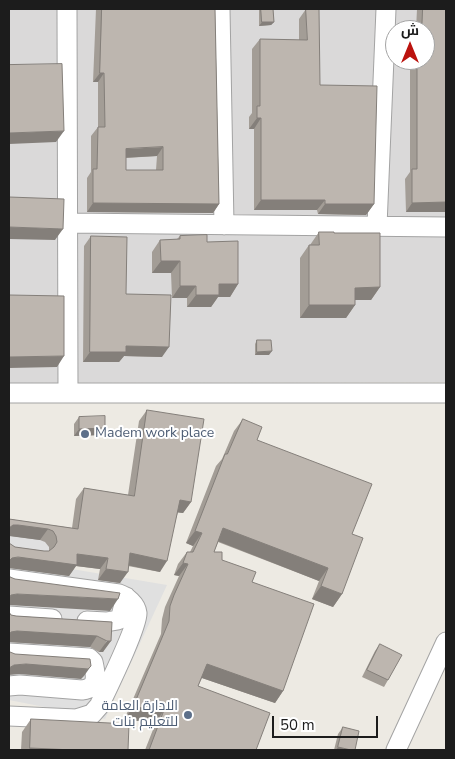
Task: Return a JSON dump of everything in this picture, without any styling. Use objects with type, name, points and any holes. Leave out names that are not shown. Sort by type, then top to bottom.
[{"type":"street","points":[[67,9],[68,392]]},
{"type":"street","points":[[220,9],[224,224]]},
{"type":"street","points":[[377,226],[386,9]]},
{"type":"street","points":[[68,223],[446,226]]},
{"type":"street","points":[[9,393],[446,393]]},
{"type":"street","points":[[9,579],[110,592],[126,597],[134,606],[137,615],[99,706],[92,714],[76,720],[9,716]]},
{"type":"street","points":[[9,616],[114,622],[121,616],[126,597]]},
{"type":"street","points":[[396,750],[446,642]]},
{"type":"street","points":[[9,653],[88,658],[93,662],[95,682],[91,688],[82,690],[20,685],[9,686]]},
{"type":"shaded area","points":[[9,9],[446,9],[446,382],[9,383]]},
{"type":"shaded area","points":[[9,527],[58,535],[54,566],[167,585],[105,719],[9,700]]},
{"type":"building","points":[[102,9],[215,9],[219,204],[93,203],[93,169],[97,169],[98,127],[105,127],[104,73],[100,73]],"holes":[[[163,147],[163,170],[126,170],[126,149]]]},
{"type":"building","points":[[261,9],[273,9],[274,22],[262,22]]},
{"type":"building","points":[[306,9],[319,9],[320,85],[377,86],[374,204],[325,204],[325,200],[261,200],[261,118],[257,118],[257,106],[260,106],[260,39],[307,40]]},
{"type":"building","points":[[423,9],[446,9],[446,202],[412,203],[412,169],[417,169],[417,70],[435,70],[435,20],[422,20]]},
{"type":"building","points":[[62,64],[64,131],[9,133],[9,65]]},
{"type":"building","points":[[9,197],[64,199],[63,229],[9,227]]},
{"type":"building","points":[[319,232],[380,233],[380,287],[355,288],[355,305],[309,305],[309,245],[319,245]]},
{"type":"building","points":[[207,235],[207,242],[238,241],[238,284],[219,284],[219,295],[196,295],[196,286],[180,286],[180,261],[161,261],[160,240],[180,239],[180,236]]},
{"type":"building","points":[[91,236],[127,237],[126,294],[171,295],[169,347],[126,346],[126,352],[90,352]]},
{"type":"building","points":[[9,295],[64,296],[64,356],[9,357]]},
{"type":"building","points":[[257,340],[271,340],[272,351],[257,352]]},
{"type":"building","points":[[147,410],[204,419],[191,502],[180,500],[167,561],[130,553],[128,572],[106,569],[108,558],[77,554],[77,565],[18,557],[12,558],[9,561],[9,543],[15,547],[49,551],[57,542],[53,531],[18,525],[13,525],[9,528],[9,519],[78,529],[84,488],[134,496]]},
{"type":"building","points":[[105,416],[105,428],[79,429],[79,417]]},
{"type":"building","points":[[243,419],[262,427],[257,440],[372,484],[352,534],[363,538],[342,594],[321,586],[328,568],[223,528],[214,552],[222,552],[222,560],[256,572],[252,582],[314,604],[283,691],[207,664],[198,686],[270,713],[256,750],[149,750],[164,710],[133,707],[169,621],[170,606],[188,564],[183,563],[187,552],[193,552],[202,533],[195,531],[225,454],[227,454]]},
{"type":"building","points":[[9,575],[15,579],[120,593],[118,599],[17,594],[11,595],[9,598]]},
{"type":"building","points":[[9,612],[11,615],[16,616],[112,622],[111,641],[97,636],[17,631],[11,632],[9,635]]},
{"type":"building","points":[[380,644],[402,655],[388,680],[367,670]]},
{"type":"building","points":[[10,652],[15,654],[90,659],[91,666],[88,669],[26,664],[14,665],[9,668]]},
{"type":"building","points":[[31,719],[129,724],[128,750],[30,748]]},
{"type":"building","points":[[343,727],[359,731],[355,750],[338,747]]},
{"type":"place","name":"Madem work place","points":[[85,434]]},
{"type":"place","name":"الادارة العامة للتعليم بنات","points":[[188,715]]}]
